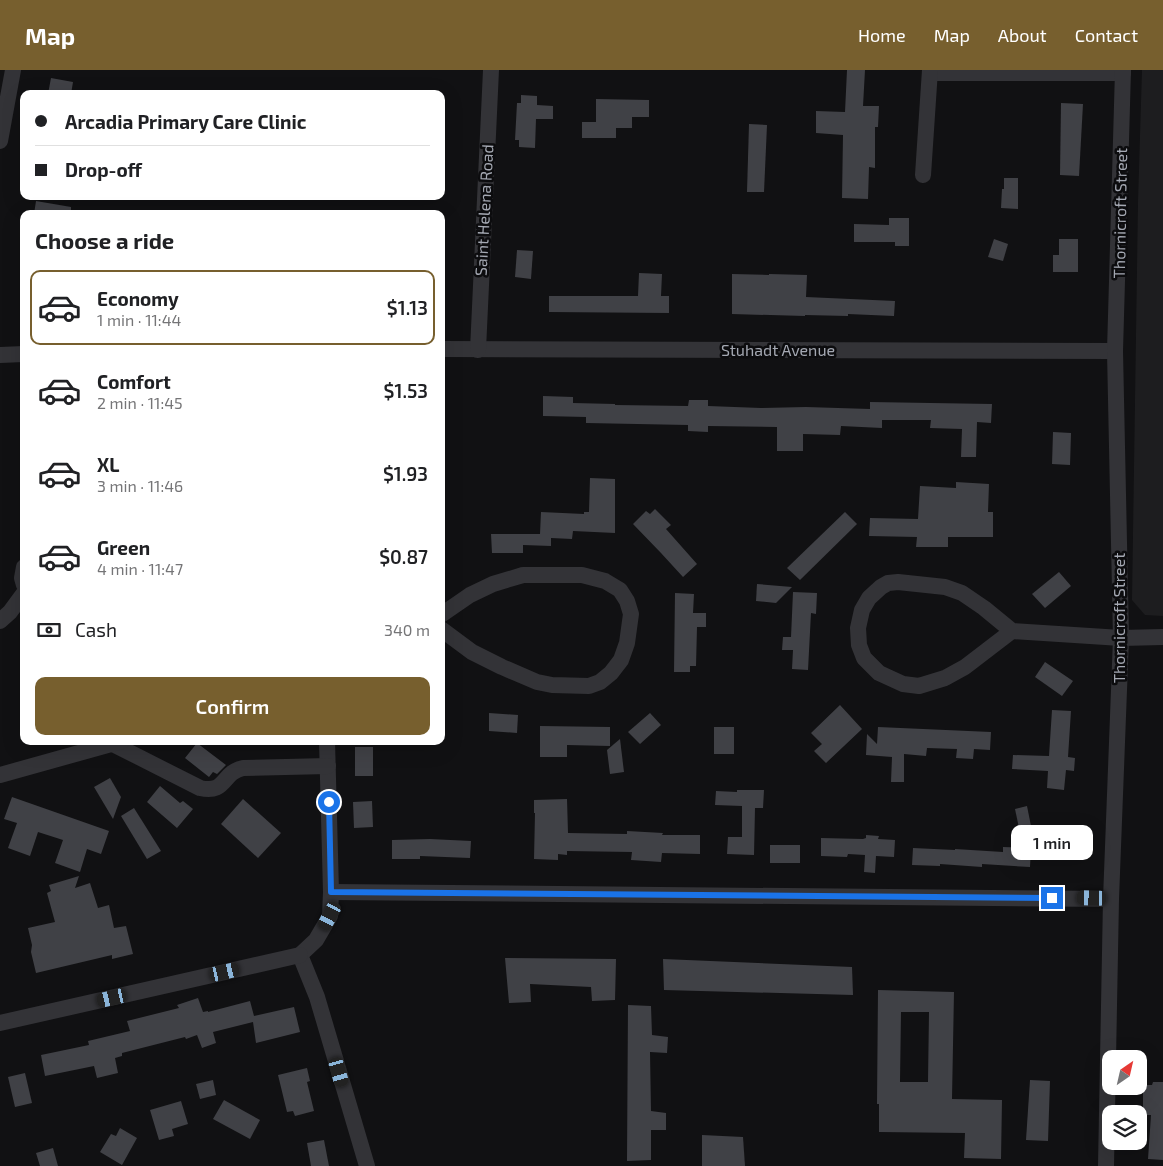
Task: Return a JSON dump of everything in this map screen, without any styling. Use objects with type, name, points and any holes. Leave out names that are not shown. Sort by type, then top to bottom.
[{"type":"street","points":[[0,140],[13,70]]},
{"type":"street","name":"Saint Helena Road","points":[[478,350],[491,70]]},
{"type":"street","points":[[923,175],[930,72],[1123,72]]},
{"type":"street","name":"Thornicroft Street","points":[[1106,1166],[1111,899],[1121,638],[1115,351],[1123,72]]},
{"type":"street","name":"Stuhadt Avenue","points":[[445,349],[1115,351]]},
{"type":"street","points":[[0,355],[20,354]]},
{"type":"street","points":[[445,612],[470,595],[493,584],[523,575],[582,574],[605,581],[620,590],[631,614],[627,643],[620,660],[611,673],[600,682],[589,686],[552,685],[537,682],[472,652],[445,632]]},
{"type":"street","points":[[1012,630],[964,667],[945,678],[918,686],[903,684],[879,673],[864,658],[859,645],[858,628],[862,610],[869,598],[888,583],[898,582],[945,587],[962,593],[1012,630],[1121,638],[1163,637]]},
{"type":"street","points":[[0,621],[20,599]]},
{"type":"street","points":[[0,776],[107,745]]},
{"type":"street","points":[[122,745],[200,788],[208,790],[218,787],[236,770],[243,768],[328,766]]},
{"type":"street","points":[[0,1023],[300,955],[316,940],[330,916],[327,745]]},
{"type":"street","points":[[331,892],[1111,899]]},
{"type":"street","points":[[300,955],[318,997],[366,1166]]},
{"type":"shaded area","points":[[1142,70],[1163,70],[1163,616],[1145,615],[1132,600],[1138,202]]},
{"type":"building","points":[[847,70],[865,70],[863,106],[879,106],[878,127],[875,127],[875,168],[869,167],[868,199],[842,198],[843,135],[816,133],[816,111],[845,112]]},
{"type":"building","points":[[51,78],[73,82],[72,90],[49,90]]},
{"type":"building","points":[[521,95],[537,96],[537,105],[553,106],[553,119],[536,119],[535,148],[519,147],[519,140],[515,140],[517,103],[521,103]]},
{"type":"building","points":[[596,99],[649,100],[649,117],[632,117],[632,128],[616,128],[616,138],[582,138],[582,122],[596,122]]},
{"type":"building","points":[[1061,103],[1083,104],[1079,176],[1060,175]]},
{"type":"building","points":[[749,124],[767,125],[764,192],[747,192]]},
{"type":"building","points":[[1004,178],[1018,178],[1018,209],[1001,208]]},
{"type":"building","points":[[36,201],[71,207],[71,210],[35,210]]},
{"type":"building","points":[[889,218],[909,218],[909,246],[895,246],[895,242],[854,242],[854,224],[889,225]]},
{"type":"building","points":[[994,239],[1008,244],[1003,261],[988,257]]},
{"type":"building","points":[[1059,239],[1078,239],[1078,272],[1053,272],[1053,255],[1059,255]]},
{"type":"building","points":[[517,250],[533,251],[531,279],[515,277]]},
{"type":"building","points":[[639,273],[662,274],[661,296],[669,296],[669,313],[549,312],[549,296],[638,296]]},
{"type":"building","points":[[732,274],[807,275],[806,297],[895,301],[894,316],[732,314]]},
{"type":"building","points":[[543,396],[573,397],[573,403],[688,406],[689,400],[708,400],[708,406],[761,408],[870,409],[870,402],[992,404],[991,423],[977,422],[976,457],[961,457],[962,429],[930,428],[931,420],[882,420],[882,428],[841,426],[840,435],[803,434],[803,451],[777,451],[777,427],[708,426],[708,432],[688,431],[688,425],[586,423],[586,417],[543,416]]},
{"type":"building","points":[[1053,432],[1071,433],[1070,465],[1052,464]]},
{"type":"building","points":[[590,478],[615,479],[615,533],[573,531],[572,539],[551,538],[551,546],[523,545],[523,553],[492,553],[491,534],[540,534],[541,512],[584,514],[584,512],[589,512]]},
{"type":"building","points":[[956,482],[989,484],[988,512],[993,512],[993,537],[948,537],[948,547],[916,547],[917,537],[869,536],[870,518],[918,519],[920,486],[956,488]]},
{"type":"building","points":[[655,509],[671,525],[666,529],[697,564],[683,577],[633,524],[646,511],[650,514]]},
{"type":"building","points":[[845,512],[857,524],[800,580],[787,568]]},
{"type":"building","points":[[1059,572],[1071,586],[1045,608],[1032,594]]},
{"type":"building","points":[[757,584],[792,587],[776,603],[756,601]]},
{"type":"building","points":[[793,592],[817,593],[816,614],[811,613],[808,670],[792,669],[793,650],[782,650],[783,637],[791,637]]},
{"type":"building","points":[[675,593],[694,594],[693,613],[706,613],[706,627],[697,627],[696,666],[690,666],[690,672],[674,672]]},
{"type":"building","points":[[1045,662],[1073,681],[1062,696],[1035,677]]},
{"type":"building","points":[[840,705],[862,729],[826,763],[814,751],[822,744],[811,733]]},
{"type":"building","points":[[1052,710],[1071,711],[1068,757],[1075,758],[1074,771],[1066,770],[1064,790],[1047,788],[1048,771],[1012,769],[1013,755],[1049,756]]},
{"type":"building","points":[[489,713],[518,715],[517,733],[489,731]]},
{"type":"building","points":[[650,713],[661,725],[640,744],[628,732]]},
{"type":"building","points":[[540,726],[610,727],[610,746],[567,745],[567,757],[540,757]]},
{"type":"building","points":[[714,727],[734,727],[734,754],[714,754]]},
{"type":"building","points":[[878,727],[991,732],[990,750],[974,749],[973,759],[956,758],[957,749],[927,748],[926,756],[904,754],[904,782],[891,782],[892,757],[866,755],[867,734],[877,744]]},
{"type":"building","points":[[620,739],[624,772],[610,774],[607,750]]},
{"type":"building","points":[[195,745],[200,745],[226,765],[217,774],[213,772],[209,777],[185,758]]},
{"type":"building","points":[[355,747],[373,747],[373,776],[355,776]]},
{"type":"building","points":[[110,778],[121,797],[113,819],[94,787]]},
{"type":"building","points":[[160,786],[180,803],[183,801],[193,809],[177,828],[147,802]]},
{"type":"building","points":[[737,790],[764,790],[763,808],[755,808],[754,855],[727,854],[728,837],[742,837],[742,806],[715,805],[716,791],[737,792]]},
{"type":"building","points":[[12,797],[109,831],[101,854],[87,849],[80,872],[55,863],[63,840],[38,832],[30,856],[8,848],[17,823],[4,819]]},
{"type":"building","points":[[243,799],[281,833],[258,858],[221,824]]},
{"type":"building","points":[[567,799],[568,833],[627,834],[627,831],[663,833],[662,835],[700,835],[700,854],[662,853],[661,862],[631,860],[632,852],[567,851],[567,855],[558,854],[558,860],[534,859],[534,800]]},
{"type":"building","points":[[372,801],[373,827],[354,828],[353,802]]},
{"type":"building","points":[[1027,806],[1031,826],[1019,828],[1015,809]]},
{"type":"building","points":[[134,808],[161,851],[147,859],[121,816]]},
{"type":"building","points":[[866,835],[879,836],[878,839],[895,840],[894,857],[876,856],[875,873],[864,872],[865,855],[848,854],[847,857],[821,856],[821,838],[863,839],[866,838]]},
{"type":"building","points":[[392,840],[471,841],[470,858],[420,856],[420,859],[392,859]]},
{"type":"building","points":[[770,845],[800,845],[800,863],[770,863]]},
{"type":"building","points":[[1003,847],[1031,848],[1030,867],[982,864],[982,867],[940,864],[940,866],[912,865],[913,848],[1003,852]]},
{"type":"building","points":[[79,876],[75,888],[90,883],[98,908],[109,905],[114,928],[126,926],[133,954],[112,959],[112,955],[36,973],[28,928],[55,922],[47,893],[51,891],[49,885]]},
{"type":"building","points":[[505,958],[616,959],[615,1000],[592,1001],[591,987],[530,984],[531,1002],[509,1003]]},
{"type":"building","points":[[663,959],[852,967],[853,995],[664,990]]},
{"type":"building","points":[[878,990],[954,992],[952,1099],[1002,1100],[1001,1159],[964,1158],[965,1133],[879,1132],[879,1104],[877,1104]],"holes":[[[901,1012],[929,1012],[928,1082],[900,1082]]]},
{"type":"building","points":[[198,998],[203,1012],[250,1001],[254,1016],[294,1007],[300,1032],[256,1043],[253,1022],[213,1032],[216,1043],[202,1048],[197,1035],[122,1053],[122,1056],[115,1058],[118,1073],[97,1078],[94,1066],[45,1076],[41,1055],[89,1045],[88,1041],[130,1031],[127,1021],[179,1008],[177,1005]]},
{"type":"building","points":[[628,1005],[651,1006],[652,1035],[668,1037],[667,1053],[650,1052],[651,1111],[666,1113],[666,1130],[651,1130],[651,1160],[627,1161]]},
{"type":"building","points":[[307,1068],[310,1081],[307,1082],[314,1111],[295,1116],[293,1111],[287,1112],[278,1075]]},
{"type":"building","points":[[25,1073],[32,1103],[15,1107],[8,1077]]},
{"type":"building","points":[[213,1080],[216,1095],[200,1099],[196,1084]]},
{"type":"building","points":[[1030,1080],[1050,1081],[1048,1141],[1026,1140]]},
{"type":"building","points":[[1153,1082],[1163,1082],[1163,1160],[1148,1159],[1151,1115],[1147,1115],[1147,1105],[1143,1105],[1143,1095],[1148,1095],[1148,1085],[1152,1085]]},
{"type":"building","points":[[224,1100],[260,1120],[250,1139],[213,1119]]},
{"type":"building","points":[[181,1101],[188,1124],[172,1129],[174,1136],[159,1140],[150,1110]]},
{"type":"building","points":[[120,1128],[137,1138],[122,1165],[100,1152],[111,1134],[116,1136]]},
{"type":"building","points":[[702,1135],[743,1137],[745,1166],[702,1166]]},
{"type":"building","points":[[324,1140],[329,1166],[311,1166],[307,1143]]},
{"type":"building","points":[[53,1148],[58,1166],[40,1166],[36,1153]]},
{"type":"route","points":[[329,802],[331,892],[1052,898]]}]
